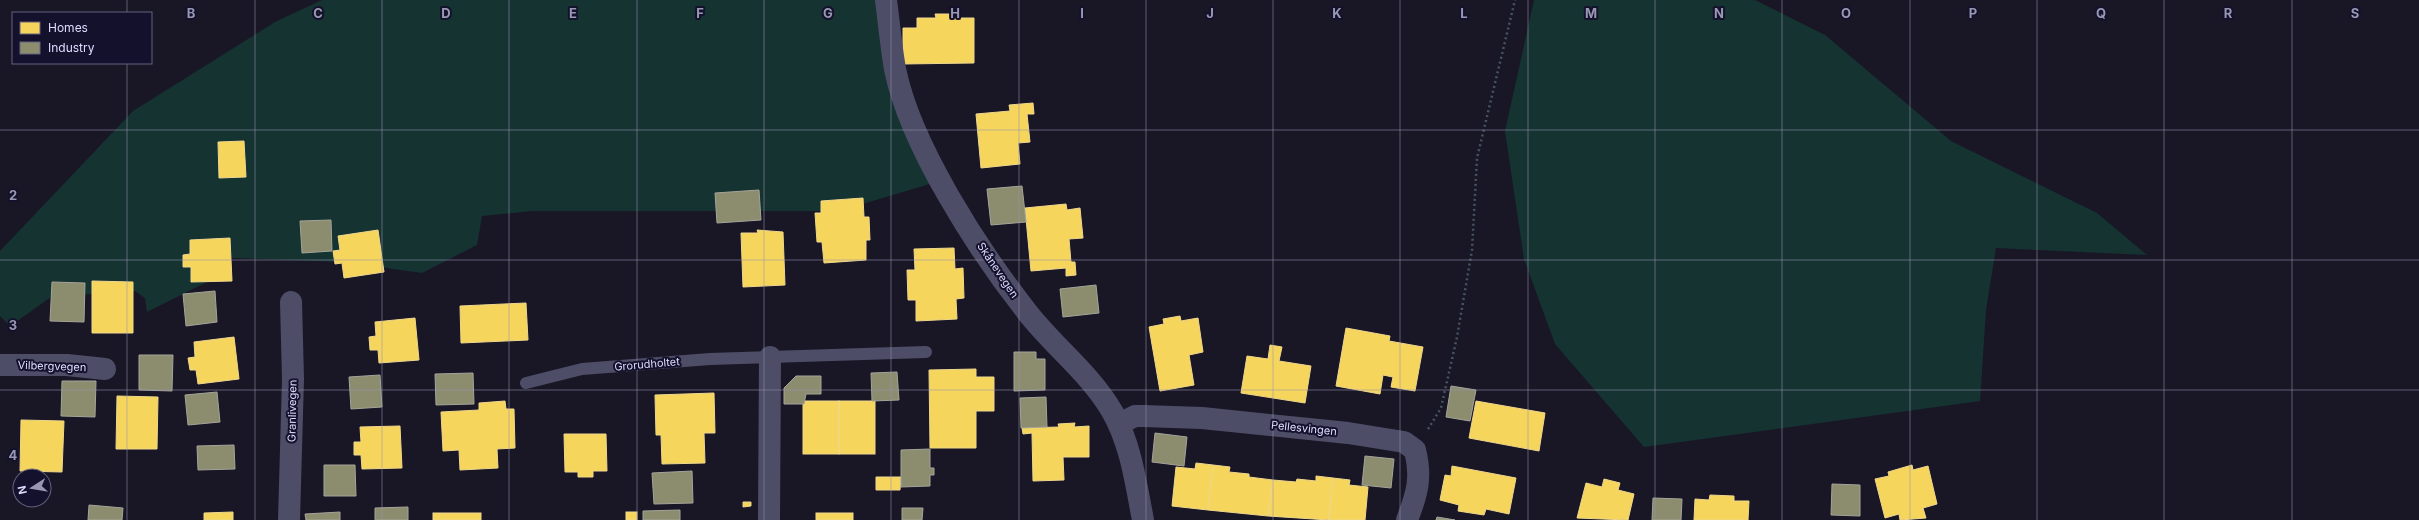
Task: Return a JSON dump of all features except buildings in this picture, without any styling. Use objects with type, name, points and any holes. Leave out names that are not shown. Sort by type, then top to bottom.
[{"type":"street","name":"Skånevegen","points":[[886,0],[895,69],[905,103],[924,147],[958,209],[999,273],[1027,313],[1087,377],[1112,411],[1119,424],[1133,469],[1143,520]]},
{"type":"street","name":"Granlivegen","points":[[289,520],[293,379],[291,302]]},
{"type":"street","points":[[769,520],[770,357]]},
{"type":"street","name":"Vilbergvegen","points":[[0,365],[67,365],[104,369]]},
{"type":"street","name":"Pellesvingen","points":[[1119,424],[1136,416],[1202,418],[1348,433],[1404,442],[1415,450]]},
{"type":"street","points":[[1407,520],[1419,482],[1420,467],[1415,450]]},
{"type":"lane","name":"Grorudholtet","points":[[526,383],[582,369],[710,359],[926,352]]},
{"type":"path","points":[[1415,450],[1440,408],[1457,337],[1472,250],[1477,158],[1515,0]]},
{"type":"green space","points":[[322,0],[884,0],[940,181],[839,211],[532,211],[482,216],[477,245],[422,273],[344,262],[206,257],[207,282],[147,312],[145,298],[135,291],[51,297],[10,326],[0,316],[0,251],[133,111],[275,22]]},
{"type":"green space","points":[[1534,0],[1755,0],[1825,35],[1951,141],[2097,213],[2147,255],[1996,248],[1986,310],[1980,401],[1644,447],[1555,344],[1524,259],[1505,131]]}]
